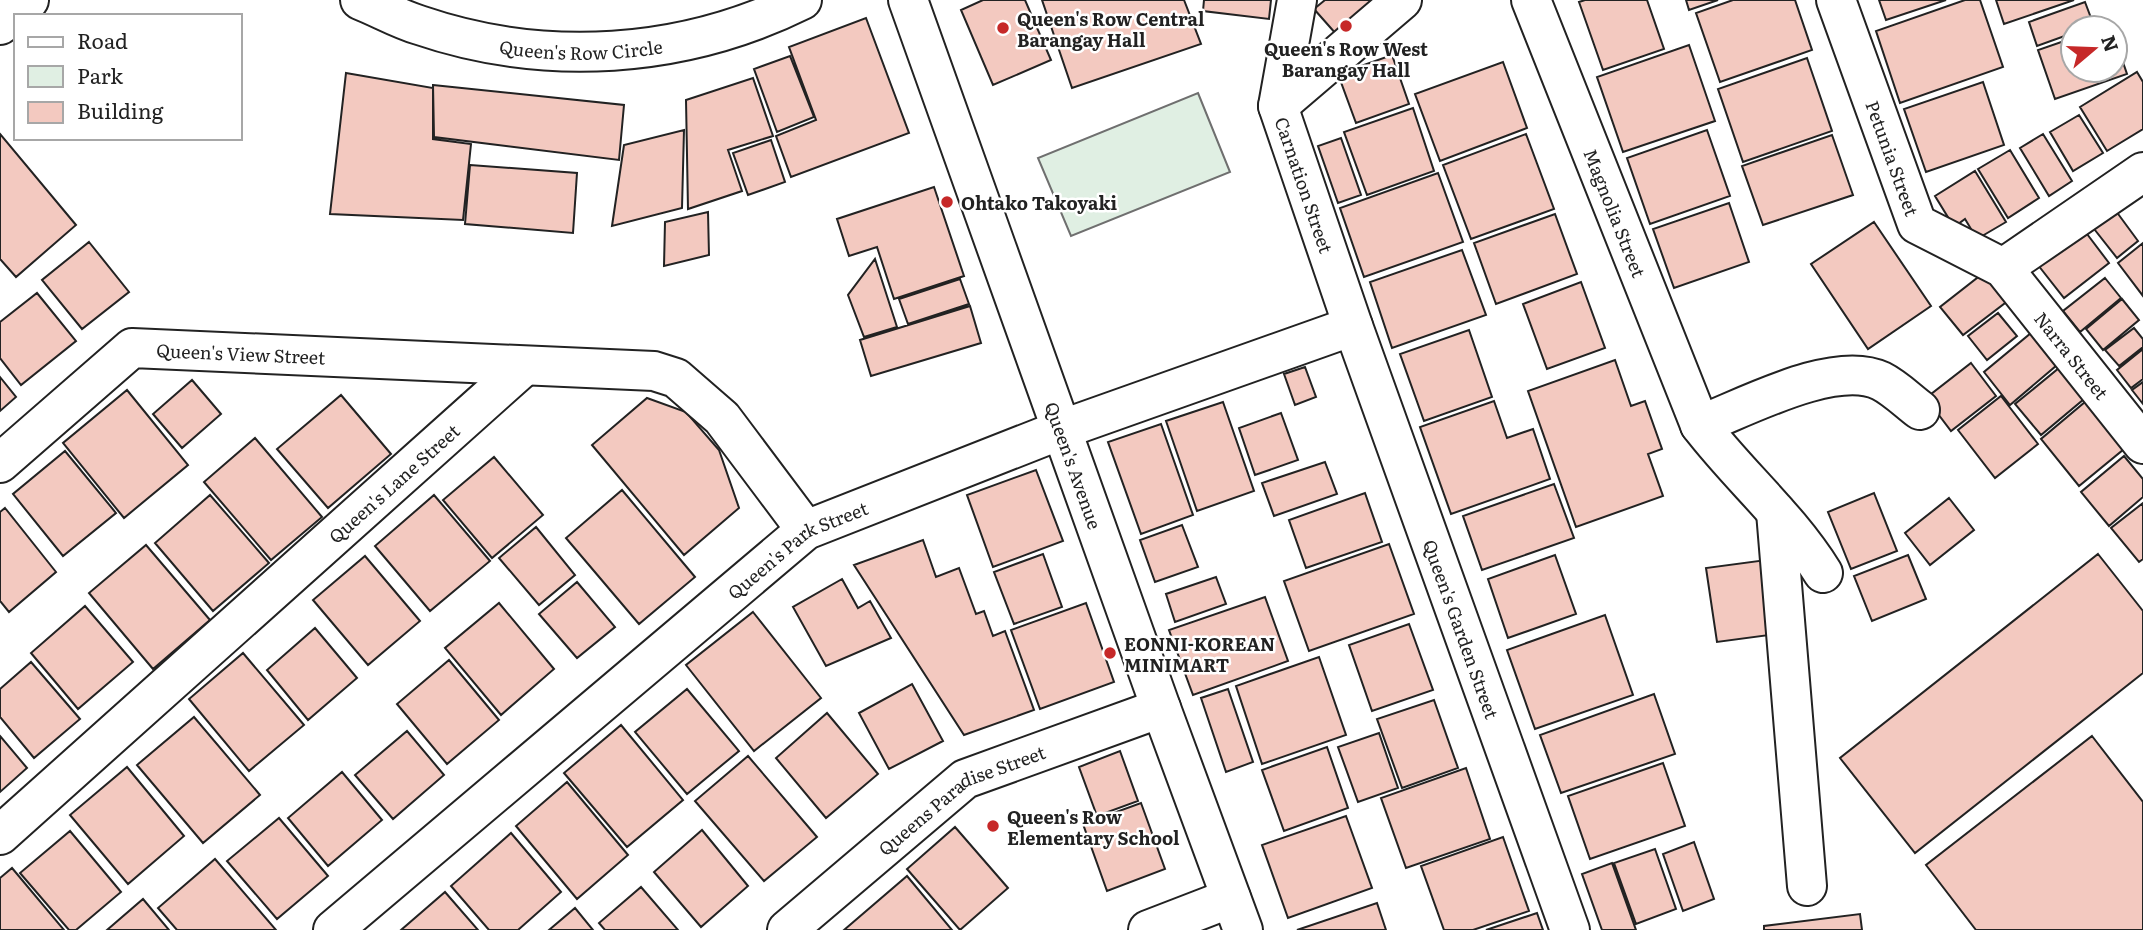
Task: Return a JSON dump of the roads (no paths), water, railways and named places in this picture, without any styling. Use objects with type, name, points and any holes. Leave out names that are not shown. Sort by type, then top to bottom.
[{"type":"street","points":[[0,25],[29,0]]},
{"type":"street","name":"Queen's Row Circle","points":[[360,0],[418,25],[487,44],[557,53],[628,51],[699,39],[766,18],[802,0]]},
{"type":"street","name":"Queen's Avenue","points":[[908,0],[1237,914]]},
{"type":"street","name":"Carnation Street","points":[[1297,0],[1278,106],[1353,326]]},
{"type":"street","points":[[1278,106],[1402,0]]},
{"type":"street","name":"Magnolia Street","points":[[1531,0],[1700,425],[1740,475],[1803,542],[1823,573]]},
{"type":"street","name":"Petunia Street","points":[[1836,0],[1917,224],[2003,268]]},
{"type":"street","points":[[2003,268],[2137,188]]},
{"type":"street","name":"Narra Street","points":[[2003,268],[2143,444]]},
{"type":"street","name":"Queen's Park Street","points":[[333,930],[806,530],[1063,429],[1353,326]]},
{"type":"street","name":"Queen's Garden Street","points":[[1353,326],[1570,930]]},
{"type":"street","name":"Queen's View Street","points":[[0,463],[132,348],[523,367]]},
{"type":"street","points":[[523,367],[654,372],[676,378],[722,418],[806,530]]},
{"type":"street","name":"Queen's Lane Street","points":[[0,835],[523,367]]},
{"type":"street","points":[[1700,425],[1823,377],[1849,374],[1882,382],[1920,410]]},
{"type":"street","points":[[1776,512],[1807,886]]},
{"type":"street","name":"Queens Paradise Street","points":[[787,930],[965,779],[1161,708]]},
{"type":"street","points":[[1148,930],[1237,914]]},
{"type":"place","name":"Queen's Row West Barangay Hall","points":[[1346,26]]},
{"type":"place","name":"Queen's Row Central Barangay Hall","points":[[1003,28]]},
{"type":"place","name":"Ohtako Takoyaki","points":[[947,202]]},
{"type":"place","name":"EONNI-KOREAN MINIMART","points":[[1110,653]]},
{"type":"place","name":"Queen's Row Elementary School","points":[[993,826]]}]
